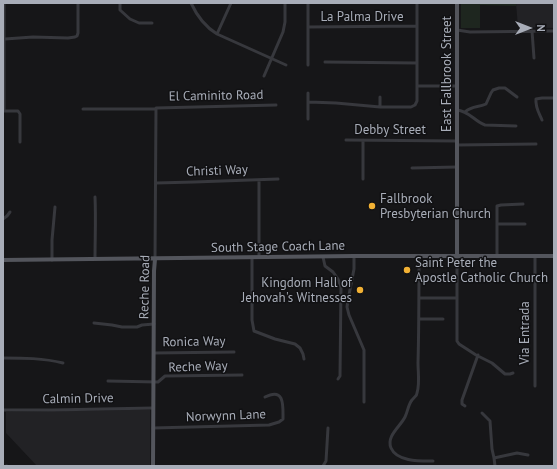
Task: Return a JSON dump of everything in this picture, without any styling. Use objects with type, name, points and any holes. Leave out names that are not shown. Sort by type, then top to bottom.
[{"type":"main road","name":"East Fallbrook Street","points":[[457,3],[457,256]]},
{"type":"main road","name":"South Stage Coach Lane","points":[[3,260],[354,256],[554,256]]},
{"type":"main road","name":"Reche Road","points":[[153,466],[154,271],[156,259]]},
{"type":"street","points":[[4,3],[4,111],[18,111],[20,114],[20,142]]},
{"type":"street","points":[[5,39],[75,37],[78,34],[78,3]]},
{"type":"street","points":[[120,3],[120,10],[130,19],[139,23],[152,23]]},
{"type":"street","points":[[191,3],[201,21],[217,34],[286,65]]},
{"type":"street","points":[[217,34],[231,3]]},
{"type":"street","points":[[264,76],[284,27],[285,3]]},
{"type":"street","points":[[308,3],[308,65]]},
{"type":"street","points":[[308,102],[380,107],[411,107],[415,105],[418,86],[417,3]]},
{"type":"street","name":"La Palma Drive","points":[[308,27],[417,26]]},
{"type":"street","points":[[458,30],[470,32],[554,31]]},
{"type":"street","points":[[532,31],[534,58]]},
{"type":"street","points":[[325,62],[417,63]]},
{"type":"street","points":[[418,86],[457,86]]},
{"type":"street","name":"East Fallbrook Street","points":[[465,112],[475,106],[483,106],[486,104],[493,90],[499,88],[505,88],[517,97]]},
{"type":"street","points":[[308,93],[308,120]]},
{"type":"street","points":[[380,97],[380,107]]},
{"type":"street","points":[[542,120],[535,101],[536,99],[554,98]]},
{"type":"street","name":"El Caminito Road","points":[[83,109],[276,105]]},
{"type":"street","name":"Reche Road","points":[[156,108],[156,259]]},
{"type":"street","points":[[458,110],[465,112],[484,125],[516,126]]},
{"type":"street","name":"Debby Street","points":[[346,140],[457,143]]},
{"type":"street","points":[[363,140],[363,178]]},
{"type":"street","name":"East Fallbrook Street","points":[[457,143],[536,144]]},
{"type":"street","points":[[412,168],[458,167]]},
{"type":"street","name":"Christi Way","points":[[156,182],[278,179]]},
{"type":"street","points":[[259,180],[259,257]]},
{"type":"street","points":[[95,197],[95,259]]},
{"type":"street","points":[[497,256],[498,205],[523,204]]},
{"type":"street","points":[[52,260],[55,208]]},
{"type":"street","points":[[3,219],[10,212]]},
{"type":"street","points":[[497,224],[525,224]]},
{"type":"street","points":[[354,256],[354,269],[347,307],[364,350],[364,402]]},
{"type":"street","points":[[419,256],[419,379],[417,394],[409,405],[405,418],[392,434],[390,443],[395,454],[401,457],[415,461],[433,461]]},
{"type":"street","name":"East Fallbrook Street","points":[[457,256],[458,341],[459,344],[478,356]]},
{"type":"street","name":"Via Entrada","points":[[535,256],[535,386]]},
{"type":"street","points":[[252,257],[252,320],[254,331],[295,344],[300,348],[304,359]]},
{"type":"street","points":[[323,257],[325,266],[333,272],[341,287],[340,376],[338,379]]},
{"type":"street","points":[[419,298],[457,298]]},
{"type":"street","points":[[419,319],[443,319]]},
{"type":"street","points":[[94,323],[112,324],[122,327],[137,327],[154,324]]},
{"type":"street","name":"Ronica Way","points":[[154,353],[234,352]]},
{"type":"street","points":[[465,406],[462,404],[462,400],[478,356],[492,363],[505,374],[513,373]]},
{"type":"street","points":[[3,358],[28,358],[54,361],[63,364]]},
{"type":"street","name":"Reche Way","points":[[108,381],[158,382],[165,376],[242,375]]},
{"type":"street","name":"Norwynn Lane","points":[[153,428],[269,425],[279,422],[283,419],[282,400],[276,394],[270,394],[265,397]]},
{"type":"street","name":"Calmin Drive","points":[[3,410],[153,408]]},
{"type":"street","points":[[482,413],[490,421],[495,466]]},
{"type":"street","points":[[323,466],[326,461],[328,428]]},
{"type":"street","points":[[494,458],[517,453],[528,456]]},
{"type":"shaded area","points":[[461,3],[516,3],[516,6],[480,5],[480,28],[461,28]]},
{"type":"shaded area","points":[[516,3],[554,3],[554,28],[518,27]]},
{"type":"shaded area","points":[[150,410],[150,466],[37,466],[6,433],[6,412]]},
{"type":"place","name":"Fallbrook Presbyterian Church","points":[[372,206]]},
{"type":"place","name":"Saint Peter the Apostle Catholic Church","points":[[407,270]]},
{"type":"place","name":"Kingdom Hall of Jehovah's Witnesses","points":[[360,290]]}]
